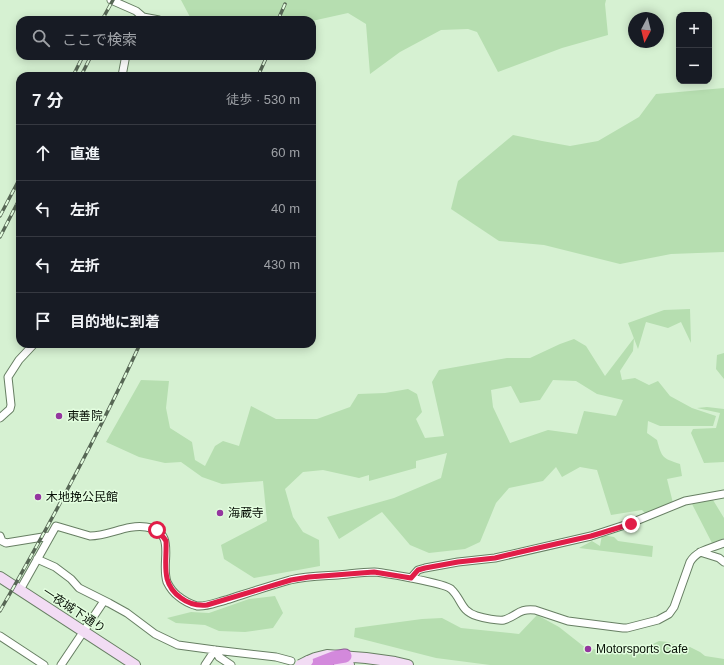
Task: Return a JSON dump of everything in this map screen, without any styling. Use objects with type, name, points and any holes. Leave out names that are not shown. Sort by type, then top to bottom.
[{"type":"highway","points":[[303,664],[333,658],[344,662]]},
{"type":"highway","points":[[328,665],[344,662]]},
{"type":"street","points":[[111,0],[136,11],[141,16]]},
{"type":"street","points":[[123,72],[125,60]]},
{"type":"street","points":[[0,418],[10,409],[11,405],[8,377],[19,360],[30,348]]},
{"type":"street","points":[[0,378],[8,377]]},
{"type":"street","points":[[411,578],[418,570],[425,568],[458,562],[495,558],[591,536],[631,524],[686,501],[724,494]]},
{"type":"street","points":[[20,590],[56,526],[90,536],[96,536],[121,529],[145,527],[157,530],[166,541],[166,576],[172,591],[180,598],[195,605],[207,605],[291,580],[309,577],[374,572],[448,586],[454,592],[467,612],[478,617],[504,620],[529,609],[568,621],[627,628],[658,620],[669,614],[674,607],[690,562],[693,558],[700,552],[724,543]]},
{"type":"street","points":[[1,540],[6,543],[49,536]]},
{"type":"street","points":[[700,552],[719,558],[724,562]]},
{"type":"street","points":[[37,559],[55,567],[71,579],[79,588],[127,613],[155,634],[178,644],[276,657],[303,664]]},
{"type":"street","name":"一夜城下通り","points":[[0,577],[135,665]]},
{"type":"street","points":[[61,665],[104,601]]},
{"type":"street","points":[[0,636],[44,665]]},
{"type":"street","points":[[205,665],[215,650]]},
{"type":"street","points":[[215,650],[219,657],[231,665]]},
{"type":"street","points":[[344,662],[395,662],[408,665]]},
{"type":"green space","points":[[181,0],[606,0],[605,4],[608,35],[562,48],[498,72],[477,32],[468,29],[441,30],[400,52],[370,74],[366,24],[348,13],[316,20],[316,16],[189,16]]},
{"type":"green space","points":[[724,88],[724,252],[671,254],[620,264],[544,245],[499,241],[451,209],[458,181],[513,135],[570,146],[598,141],[639,117],[656,94]]},
{"type":"green space","points":[[690,309],[691,343],[681,322],[668,328],[646,322],[638,349],[628,323],[664,310]]},
{"type":"green space","points":[[634,338],[633,351],[620,371],[622,380],[635,378],[649,385],[658,381],[670,396],[692,408],[716,416],[713,426],[660,426],[648,421],[647,433],[657,440],[662,454],[666,459],[680,464],[682,476],[667,479],[674,507],[649,517],[642,510],[611,515],[597,470],[580,467],[562,477],[556,467],[543,481],[509,488],[496,503],[480,542],[465,549],[429,553],[410,545],[382,512],[339,539],[327,517],[394,498],[441,478],[447,453],[416,461],[416,468],[369,481],[369,475],[359,478],[323,470],[303,472],[285,489],[293,517],[303,532],[319,540],[320,566],[254,578],[224,559],[221,545],[267,521],[263,481],[222,484],[202,477],[181,462],[165,463],[139,457],[106,442],[141,380],[169,381],[166,408],[170,428],[192,442],[195,460],[205,466],[215,446],[223,441],[239,446],[251,406],[276,419],[317,419],[350,407],[358,394],[385,393],[408,389],[417,394],[422,412],[416,419],[425,438],[444,436],[432,382],[439,370],[507,358],[530,358],[574,339],[586,346],[605,376]],"holes":[[[553,380],[576,381],[597,394],[623,400],[616,416],[584,411],[577,434],[548,430],[510,443],[493,407],[491,390],[511,386],[520,403],[540,400]]]},
{"type":"green space","points":[[724,353],[724,379],[716,369],[717,355]]},
{"type":"green space","points":[[707,407],[724,409],[724,462],[704,463],[691,433],[693,429],[716,428],[720,413],[697,408]]},
{"type":"green space","points":[[713,500],[724,518],[724,538],[712,543],[692,504]]},
{"type":"green space","points":[[602,535],[614,537],[618,541],[653,546],[652,557],[579,548],[592,541],[600,546]]},
{"type":"green space","points":[[275,596],[283,613],[273,628],[245,632],[219,631],[205,625],[176,623],[167,618],[191,612],[209,613],[249,599]]},
{"type":"green space","points":[[537,615],[559,627],[587,649],[639,651],[659,641],[668,642],[682,648],[690,647],[705,656],[724,659],[724,665],[490,665],[436,658],[354,637],[355,628],[422,619],[442,618],[461,628],[519,634]]},
{"type":"railway","points":[[104,16],[113,0]]},
{"type":"railway","points":[[280,16],[285,4]]},
{"type":"railway","points":[[75,72],[81,60]]},
{"type":"railway","points":[[83,72],[89,60]]},
{"type":"railway","points":[[260,72],[265,60]]},
{"type":"railway","points":[[0,216],[16,186]]},
{"type":"railway","points":[[0,237],[16,206]]},
{"type":"railway","points":[[0,611],[73,479],[138,348]]},
{"type":"place","name":"東善院","points":[[59,416]]},
{"type":"place","name":"木地挽公民館","points":[[38,497]]},
{"type":"place","name":"海蔵寺","points":[[220,513]]},
{"type":"place","name":"Motorsports Cafe","points":[[588,649]]},
{"type":"route","points":[[157,530],[166,541],[165,568],[169,586],[172,591],[184,601],[201,606],[291,580],[309,577],[374,572],[411,578],[418,570],[425,568],[443,564],[495,558],[591,536],[631,524]]}]
